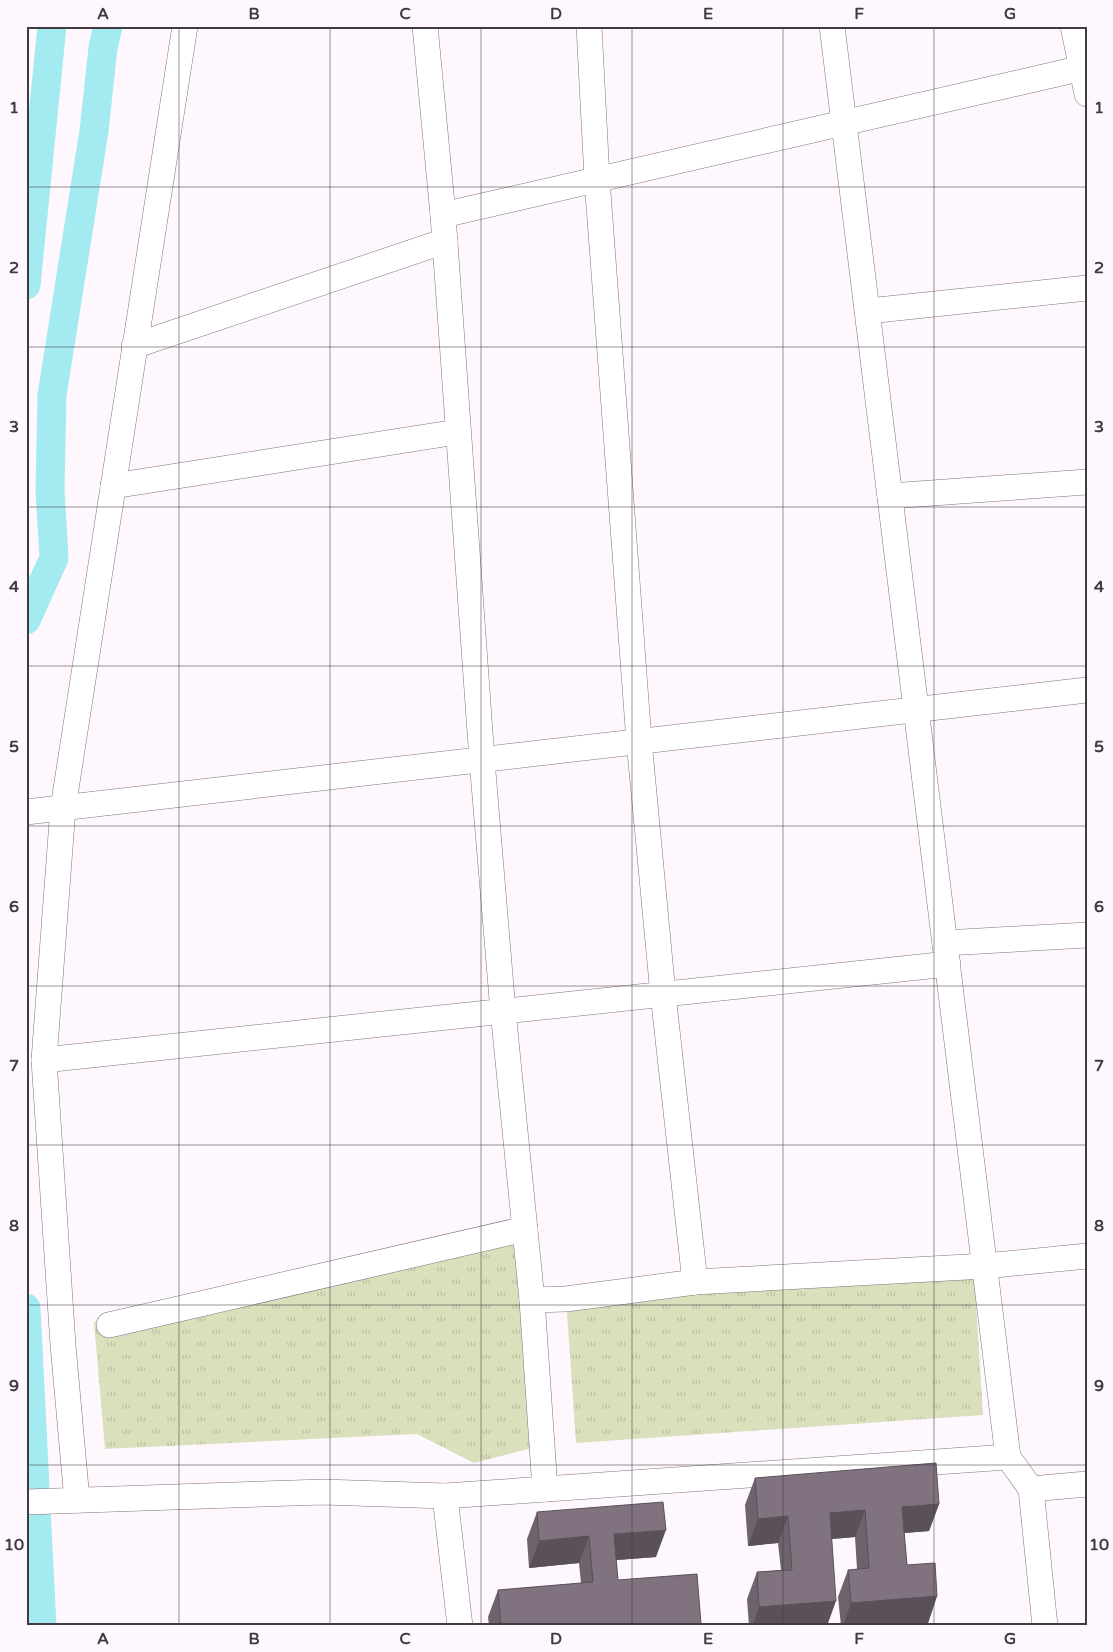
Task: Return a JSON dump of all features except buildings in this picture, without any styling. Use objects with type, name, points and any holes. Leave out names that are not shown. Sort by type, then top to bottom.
[{"type":"street","points":[[65,1501],[62,1335],[44,1060],[63,808],[185,26]]},
{"type":"street","points":[[425,26],[445,241],[457,432],[482,760],[503,1011],[532,1300],[545,1489]]},
{"type":"street","points":[[589,26],[598,179],[639,741],[663,994],[695,1282]]},
{"type":"street","points":[[832,26],[1008,1457],[1031,1489],[1045,1626]]},
{"type":"street","points":[[1073,26],[1084,68],[1087,94]]},
{"type":"street","points":[[442,215],[1084,68]]},
{"type":"street","points":[[134,346],[445,241]]},
{"type":"street","points":[[868,311],[1087,288]]},
{"type":"street","points":[[113,486],[457,432]]},
{"type":"street","points":[[890,496],[1087,482]]},
{"type":"street","points":[[26,812],[1087,690]]},
{"type":"street","points":[[44,1060],[663,994],[946,953],[1087,935]]},
{"type":"street","points":[[109,1325],[525,1229]]},
{"type":"street","points":[[532,1300],[566,1299],[695,1282],[985,1266],[1087,1256]]},
{"type":"street","points":[[26,1502],[323,1492],[445,1496],[1008,1457]]},
{"type":"street","points":[[1031,1489],[1087,1484]]},
{"type":"street","points":[[445,1496],[460,1626]]},
{"type":"green space","points":[[512,1222],[536,1447],[474,1463],[417,1434],[105,1449],[94,1322]]},
{"type":"green space","points":[[974,1271],[983,1415],[576,1443],[566,1299]]},
{"type":"waterway","points":[[26,285],[52,26]]},
{"type":"waterway","points":[[26,620],[54,558],[50,490],[52,395],[94,131],[103,48],[108,26]]},
{"type":"waterway","points":[[26,1308],[42,1626]]}]
